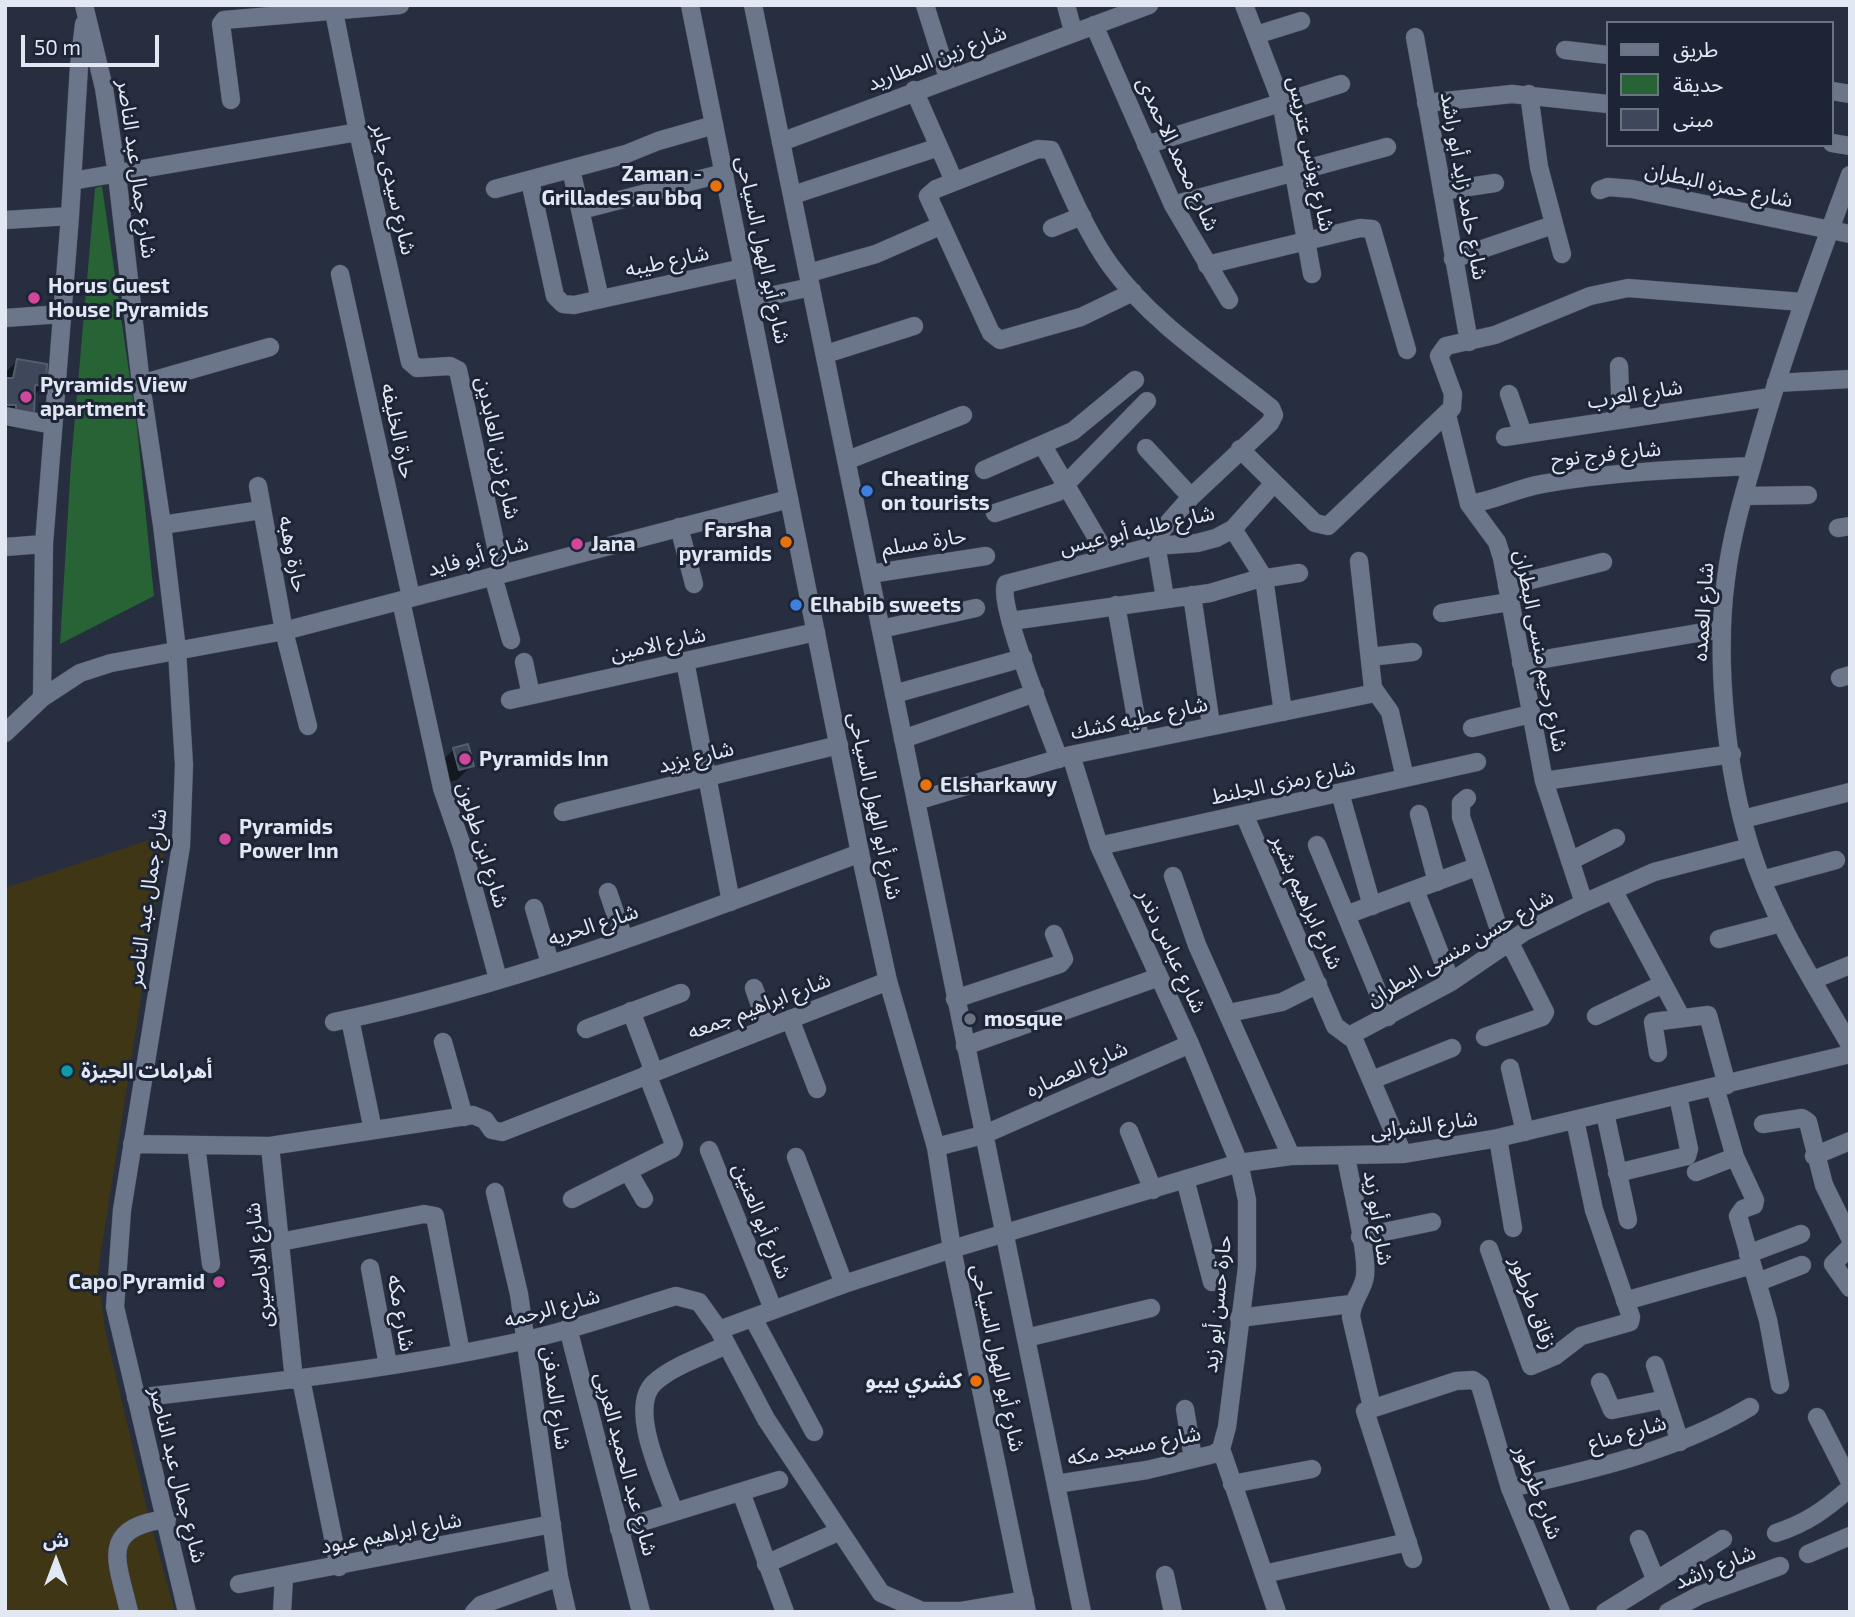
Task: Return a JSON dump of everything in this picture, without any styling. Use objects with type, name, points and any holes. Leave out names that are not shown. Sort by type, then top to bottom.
[{"type":"street","points":[[231,100],[222,21],[400,5]]},
{"type":"street","name":"شارع أبو الهول السياحى","points":[[690,5],[860,853],[888,981],[936,1147],[952,1249],[1026,1606]]},
{"type":"street","name":"شارع أبو الهول السياحى","points":[[753,5],[1082,1612]]},
{"type":"street","points":[[925,5],[948,78]]},
{"type":"street","points":[[1066,5],[1073,31]]},
{"type":"street","name":"شارع يونس عتريس","points":[[1244,5],[1281,101],[1312,274]]},
{"type":"street","name":"شارع زين المطاريد","points":[[781,142],[1141,7]]},
{"type":"street","name":"شارع جمال عبد الناصر","points":[[84,12],[104,88],[117,175],[141,384],[177,650],[184,814],[132,1144],[115,1286],[118,1329],[167,1519],[187,1612]]},
{"type":"street","name":"شارع جمال عبد الناصر","points":[[42,698],[44,544],[84,12]]},
{"type":"street","name":"شارع سيدى جابر","points":[[334,12],[410,362],[420,368]]},
{"type":"street","points":[[1256,35],[1301,21]]},
{"type":"street","name":"شارع محمد الاحمدى","points":[[1094,24],[1173,205],[1228,300]]},
{"type":"street","name":"شارع حامد زايد أبو راشد","points":[[1415,37],[1469,342]]},
{"type":"street","points":[[1565,50],[1606,55]]},
{"type":"street","points":[[1146,145],[1341,83]]},
{"type":"street","points":[[914,90],[954,181]]},
{"type":"street","points":[[1529,94],[1539,167],[1562,254]]},
{"type":"street","points":[[1426,103],[1529,94],[1606,104]]},
{"type":"street","points":[[495,189],[530,181],[714,125]]},
{"type":"street","points":[[72,181],[358,132]]},
{"type":"street","points":[[793,195],[939,147]]},
{"type":"street","points":[[1173,205],[1387,147]]},
{"type":"street","points":[[1133,292],[1081,317],[1000,340],[991,333],[928,196],[954,181],[1038,149],[1051,150],[1082,216],[1109,264],[1133,292],[1271,408],[1273,419],[1161,528],[1154,546],[1165,598]]},
{"type":"street","points":[[571,169],[600,299]]},
{"type":"street","points":[[580,210],[724,173]]},
{"type":"street","name":"شارع العمده","points":[[1850,175],[1802,302],[1752,466],[1726,579],[1721,629],[1722,678],[1732,754],[1750,847],[1780,923],[1850,1045]]},
{"type":"street","name":"شارع طيبه","points":[[530,181],[555,296],[568,305],[743,268]]},
{"type":"street","points":[[1442,191],[1495,183]]},
{"type":"street","name":"شارع حمزه البطران","points":[[1600,190],[1608,187],[1632,189],[1829,232],[1850,234]]},
{"type":"street","points":[[5,220],[70,216]]},
{"type":"street","points":[[1052,228],[1082,216]]},
{"type":"street","points":[[1453,258],[1553,225]]},
{"type":"street","points":[[751,300],[810,280],[940,226]]},
{"type":"street","points":[[1207,265],[1366,226],[1376,234],[1406,350]]},
{"type":"street","name":"حارة الخليفه","points":[[341,274],[406,599]]},
{"type":"street","points":[[1469,342],[1521,327],[1590,296],[1628,288],[1802,302]]},
{"type":"street","points":[[5,318],[62,314]]},
{"type":"street","points":[[826,354],[914,326]]},
{"type":"street","name":"شارع رحيم منسى البطران","points":[[1469,342],[1446,346],[1439,356],[1454,402],[1447,415],[1469,505],[1497,542],[1544,781],[1584,903]]},
{"type":"street","points":[[141,384],[270,347]]},
{"type":"street","name":"شارع زين العابدين","points":[[420,368],[450,366],[458,370],[497,575]]},
{"type":"street","points":[[1619,366],[1621,419]]},
{"type":"street","name":"شارع العرب","points":[[1509,394],[1514,436],[1850,379]]},
{"type":"street","points":[[984,470],[1073,431],[1135,380]]},
{"type":"street","points":[[995,513],[1058,492],[1147,401]]},
{"type":"street","points":[[848,460],[962,415]]},
{"type":"street","points":[[1240,449],[1315,523],[1328,526],[1447,415]]},
{"type":"street","points":[[5,416],[53,425]]},
{"type":"street","points":[[1043,446],[1108,557]]},
{"type":"street","points":[[1146,448],[1191,497]]},
{"type":"street","name":"شارع فرج نوح","points":[[1469,505],[1498,499],[1543,484],[1639,471],[1752,466]]},
{"type":"street","name":"شارع طلبه أبو عيس","points":[[1065,757],[1035,693],[1023,658],[1005,594],[1006,584],[1154,546],[1207,541],[1233,529],[1274,483]]},
{"type":"street","name":"حارة وهبه","points":[[258,486],[284,631],[308,726]]},
{"type":"street","points":[[1744,496],[1808,495]]},
{"type":"street","name":"شارع أبو فايد","points":[[5,733],[42,698],[80,673],[111,663],[284,631],[789,499]]},
{"type":"street","points":[[162,525],[261,510]]},
{"type":"street","points":[[679,527],[694,584]]},
{"type":"street","points":[[1233,529],[1264,578],[1283,712]]},
{"type":"street","points":[[5,547],[44,544]]},
{"type":"street","name":"حارة مسلم","points":[[870,573],[986,556]]},
{"type":"street","points":[[1360,561],[1375,693],[1390,712],[1405,778]]},
{"type":"street","points":[[1442,612],[1508,594],[1603,562]]},
{"type":"street","points":[[1012,621],[1192,595],[1264,578],[1299,573]]},
{"type":"street","points":[[497,575],[511,640]]},
{"type":"street","points":[[1192,595],[1211,725]]},
{"type":"street","name":"شارع ابن طولون","points":[[406,599],[442,788],[462,846],[498,979]]},
{"type":"street","points":[[1116,605],[1140,740]]},
{"type":"street","points":[[881,629],[976,608]]},
{"type":"street","points":[[1521,663],[1721,629]]},
{"type":"street","name":"شارع الامين","points":[[510,700],[816,632]]},
{"type":"street","points":[[1370,657],[1413,652]]},
{"type":"street","points":[[894,694],[1023,658]]},
{"type":"street","points":[[685,661],[731,902]]},
{"type":"street","points":[[524,662],[531,695]]},
{"type":"street","points":[[903,739],[1035,693]]},
{"type":"street","name":"شارع عطيه كشك","points":[[916,801],[1065,757],[1375,693]]},
{"type":"street","points":[[1472,728],[1531,714]]},
{"type":"street","name":"شارع يزيد","points":[[564,812],[839,745]]},
{"type":"street","points":[[1544,781],[1732,754]]},
{"type":"street","name":"شارع عباس دندر","points":[[1065,757],[1099,846],[1190,1044],[1240,1163]]},
{"type":"street","name":"شارع رمزى الجلنط","points":[[1099,846],[1477,762]]},
{"type":"street","points":[[1743,818],[1850,792]]},
{"type":"street","points":[[1340,793],[1372,906]]},
{"type":"street","points":[[1467,798],[1461,803],[1461,817],[1476,867],[1507,945],[1545,1012],[1542,1017],[1485,1037]]},
{"type":"street","name":"شارع ابراهيم بشير","points":[[1244,814],[1335,1026],[1351,1035],[1403,1154]]},
{"type":"street","points":[[1419,814],[1437,882]]},
{"type":"street","points":[[1570,861],[1616,838]]},
{"type":"street","points":[[1317,845],[1388,1017]]},
{"type":"street","name":"شارع حسن منسى البطران","points":[[1351,1035],[1451,982],[1524,932],[1584,903],[1690,860],[1750,847]]},
{"type":"street","name":"شارع الحريه","points":[[373,1130],[342,1021],[423,1002],[550,963],[731,902],[860,853]]},
{"type":"street","points":[[1762,880],[1836,860]]},
{"type":"street","points":[[1346,915],[1476,867]]},
{"type":"street","points":[[1173,876],[1197,945],[1291,1156]]},
{"type":"street","points":[[1415,890],[1451,982]]},
{"type":"street","points":[[1613,890],[1681,1017]]},
{"type":"street","points":[[608,892],[624,939]]},
{"type":"street","points":[[534,908],[550,963]]},
{"type":"street","points":[[1719,939],[1780,923]]},
{"type":"street","points":[[955,999],[1060,964],[1064,958],[1054,934]]},
{"type":"street","points":[[1813,980],[1850,965]]},
{"type":"street","points":[[965,1046],[1159,977]]},
{"type":"street","name":"شارع ابراهيم جمعه","points":[[464,1117],[482,1117],[492,1130],[502,1132],[888,981]]},
{"type":"street","points":[[1229,1013],[1282,1002],[1318,984]]},
{"type":"street","points":[[1596,1016],[1663,984]]},
{"type":"street","points":[[754,988],[768,1028]]},
{"type":"street","points":[[586,1029],[681,993]]},
{"type":"street","points":[[572,1199],[674,1146],[631,1011]]},
{"type":"street","points":[[1658,1054],[1653,1022],[1710,1016],[1735,1157],[1755,1200],[1754,1205],[1742,1209],[1738,1216],[1753,1267],[1780,1385]]},
{"type":"street","points":[[790,1019],[817,1089]]},
{"type":"street","points":[[132,1144],[270,1146],[464,1117],[443,1042]]},
{"type":"street","name":"شارع العصاره","points":[[936,1147],[983,1135],[1190,1044]]},
{"type":"street","points":[[1371,1080],[1452,1048]]},
{"type":"street","name":"شارع الشرابى","points":[[952,1249],[1240,1163],[1291,1156],[1403,1154],[1498,1138],[1850,1054]]},
{"type":"street","points":[[1510,1069],[1525,1132]]},
{"type":"street","points":[[1618,1172],[1687,1156],[1689,1149],[1678,1096]]},
{"type":"street","points":[[1605,1113],[1628,1220]]},
{"type":"street","points":[[1763,1124],[1805,1119],[1824,1185],[1849,1239],[1833,1264],[1850,1288]]},
{"type":"street","points":[[1575,1120],[1594,1210],[1625,1301],[1753,1267],[1802,1265]]},
{"type":"street","points":[[1129,1131],[1153,1190]]},
{"type":"street","points":[[1498,1138],[1513,1228]]},
{"type":"street","points":[[1814,1156],[1850,1141]]},
{"type":"street","points":[[196,1145],[211,1264]]},
{"type":"street","name":"شارع الاباصيرى","points":[[270,1146],[279,1242],[297,1379],[339,1567]]},
{"type":"street","name":"شارع أبو العنين","points":[[709,1150],[773,1309]]},
{"type":"street","name":"شارع أبو زيد","points":[[1346,1156],[1365,1277],[1351,1304]]},
{"type":"street","points":[[796,1157],[844,1284]]},
{"type":"street","points":[[1696,1172],[1735,1157]]},
{"type":"street","name":"حارة حسن أبو زيد","points":[[1221,1449],[1227,1427],[1247,1267],[1247,1200],[1240,1163]]},
{"type":"street","points":[[628,1171],[644,1199]]},
{"type":"street","points":[[1185,1179],[1212,1282]]},
{"type":"street","name":"شارع المدفن","points":[[495,1192],[516,1279],[559,1577],[568,1612]]},
{"type":"street","points":[[279,1242],[424,1214],[435,1216],[460,1353]]},
{"type":"street","points":[[1360,1237],[1432,1222]]},
{"type":"street","points":[[1753,1267],[1801,1234]]},
{"type":"street","points":[[674,1512],[644,1425],[646,1396],[653,1384],[753,1318],[844,1284],[952,1249]]},
{"type":"street","name":"زقاق طرطور","points":[[1489,1249],[1531,1366],[1555,1356],[1581,1336],[1628,1325],[1631,1317],[1625,1301]]},
{"type":"street","name":"شارع مكه","points":[[370,1268],[387,1365]]},
{"type":"street","name":"شارع الرحمه","points":[[136,1398],[297,1379],[460,1353],[525,1340],[684,1296],[699,1301],[723,1338],[766,1419],[881,1593],[900,1604],[922,1611],[1026,1606]]},
{"type":"street","points":[[1240,1318],[1351,1304],[1368,1412],[1411,1550],[1264,1574]]},
{"type":"street","points":[[1026,1338],[1151,1308]]},
{"type":"street","points":[[753,1318],[814,1432]]},
{"type":"street","name":"شارع عبد الحميد العربى","points":[[568,1328],[641,1612]]},
{"type":"street","points":[[1655,1365],[1680,1442]]},
{"type":"street","name":"شارع طرطور","points":[[1368,1412],[1456,1381],[1473,1380],[1479,1385],[1510,1489],[1561,1612]]},
{"type":"street","points":[[1600,1382],[1612,1410],[1666,1399]]},
{"type":"street","name":"شارع مناع","points":[[1510,1489],[1680,1442],[1715,1428],[1750,1407]]},
{"type":"street","points":[[1185,1409],[1193,1458]]},
{"type":"street","points":[[1776,1533],[1801,1525],[1826,1510],[1850,1485],[1817,1417]]},
{"type":"street","points":[[1221,1449],[1277,1612]]},
{"type":"street","name":"شارع مسجد مكه","points":[[1056,1485],[1147,1470],[1221,1449]]},
{"type":"street","points":[[1232,1484],[1312,1469]]},
{"type":"street","points":[[619,1529],[779,1480]]},
{"type":"street","points":[[741,1492],[785,1612]]},
{"type":"street","points":[[130,1612],[117,1564],[117,1545],[129,1530],[150,1521],[167,1519]]},
{"type":"street","name":"شارع ابراهيم عبود","points":[[239,1584],[339,1567],[418,1560],[552,1524]]},
{"type":"street","points":[[766,1564],[840,1531]]},
{"type":"street","points":[[1808,1554],[1850,1536]]},
{"type":"street","points":[[1639,1539],[1656,1581]]},
{"type":"street","points":[[1605,1612],[1723,1539]]},
{"type":"street","name":"شارع راشد","points":[[1668,1612],[1700,1595],[1780,1566]]},
{"type":"street","points":[[1166,1575],[1173,1612]]},
{"type":"street","points":[[282,1612],[284,1577]]},
{"type":"street","points":[[474,1612],[481,1605],[559,1577]]},
{"type":"green space","points":[[102,186],[137,427],[154,596],[60,644],[71,463],[95,188]]},
{"type":"sand","name":"أهرامات الجيزة","points":[[167,834],[98,1271],[105,1329],[150,1521],[175,1612],[5,1612],[5,888]]},
{"type":"building","points":[[17,359],[47,364],[46,386],[35,385],[34,414],[16,413],[16,405],[5,405],[6,378],[13,378]]},
{"type":"building","points":[[468,744],[474,766],[459,770],[453,748]]},
{"type":"place","name":"Zaman - Grillades au bbq","points":[[716,186]]},
{"type":"place","name":"Horus Guest House Pyramids","points":[[34,298]]},
{"type":"place","name":"Pyramids View apartment","points":[[26,397]]},
{"type":"place","name":"Cheating on tourists","points":[[867,491]]},
{"type":"place","name":"Farsha pyramids","points":[[786,542]]},
{"type":"place","name":"Jana","points":[[577,544]]},
{"type":"place","name":"Elhabib sweets","points":[[796,605]]},
{"type":"place","name":"Pyramids Inn","points":[[465,759]]},
{"type":"place","name":"Elsharkawy","points":[[926,785]]},
{"type":"place","name":"Pyramids Power Inn","points":[[225,839]]},
{"type":"place","name":"mosque","points":[[970,1019]]},
{"type":"place","name":"أهرامات الجيزة","points":[[67,1071]]},
{"type":"place","name":"Capo Pyramid","points":[[219,1282]]},
{"type":"place","name":"كشري بيبو","points":[[976,1381]]}]
